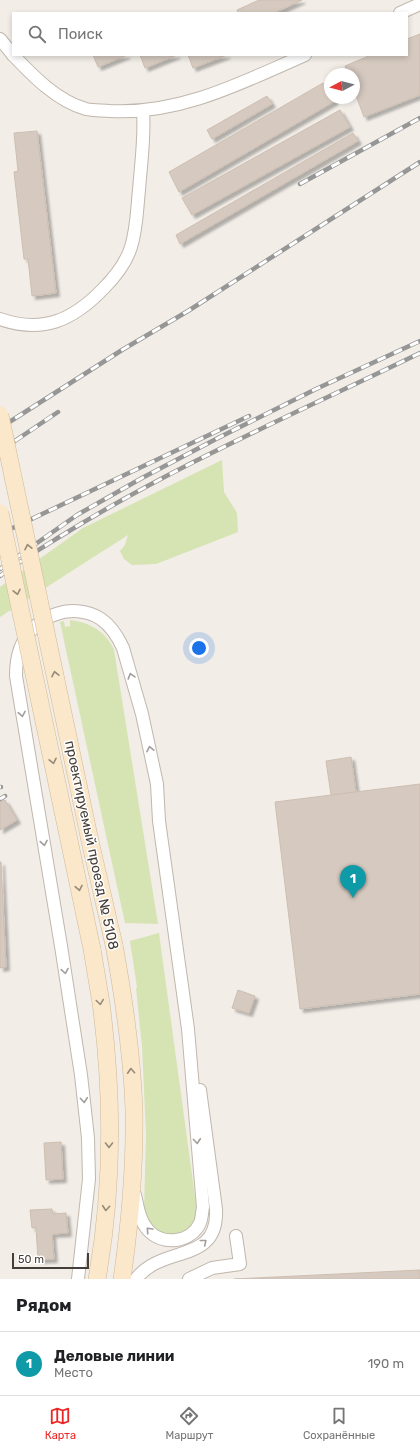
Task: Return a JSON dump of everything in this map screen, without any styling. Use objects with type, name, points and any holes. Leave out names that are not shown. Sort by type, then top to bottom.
[{"type":"main road","name":"проектируемый проезд № 5108","points":[[0,415],[90,841],[114,945],[124,998],[134,1110],[132,1181],[127,1243],[122,1279]]},
{"type":"main road","name":"проектируемый проезд № 5108","points":[[0,513],[92,949],[101,1003],[107,1062],[109,1169],[101,1260],[96,1279]]},
{"type":"street","points":[[402,12],[420,4]]},
{"type":"street","points":[[0,39],[12,54]]},
{"type":"street","points":[[14,56],[28,71],[55,93],[80,106],[96,110],[143,111],[186,103],[212,94],[303,56]]},
{"type":"street","points":[[0,319],[11,323],[35,325],[61,320],[77,312],[92,301],[123,266],[131,247],[136,222],[144,130],[143,111]]},
{"type":"street","points":[[78,1279],[89,1179],[88,1138],[81,1075],[62,946],[16,676],[18,658],[24,640],[36,625],[60,612],[81,612],[100,618],[108,625],[119,639],[123,648],[142,714],[157,784],[159,821],[188,1029],[202,1101],[217,1220],[210,1238],[203,1245],[155,1262],[141,1272],[136,1279]]},
{"type":"street","points":[[132,1181],[138,1212],[144,1224],[154,1236],[162,1240],[179,1240],[188,1236],[200,1223],[203,1207],[188,1029]]},
{"type":"street","points":[[189,1279],[212,1268],[240,1264],[236,1236]]},
{"type":"green space","points":[[222,460],[224,492],[237,513],[238,532],[156,564],[132,565],[124,559],[120,551],[125,545],[128,535],[0,617],[0,587],[83,528]]},
{"type":"green space","points":[[70,620],[84,623],[102,633],[107,638],[114,650],[158,924],[125,923],[60,622],[64,621],[65,627],[70,626]]},
{"type":"green space","points":[[159,933],[196,1204],[199,1204],[195,1222],[190,1229],[178,1236],[168,1237],[152,1230],[144,1212],[146,1134],[142,1046],[137,987],[130,941]]},
{"type":"building","points":[[259,0],[302,0],[276,12],[238,12],[237,10]]},
{"type":"building","points":[[420,34],[420,95],[364,117],[359,104],[360,68],[346,68],[345,66],[369,56],[408,56],[408,39]]},
{"type":"building","points":[[93,56],[125,56],[98,67]]},
{"type":"building","points":[[140,56],[175,56],[145,68]]},
{"type":"building","points":[[188,56],[224,56],[193,68]]},
{"type":"building","points":[[323,83],[324,84],[324,104],[330,104],[179,192],[169,172]]},
{"type":"building","points":[[267,96],[272,104],[212,139],[207,130]]},
{"type":"building","points":[[340,110],[350,127],[192,215],[182,198]]},
{"type":"building","points":[[37,131],[56,293],[32,296],[28,259],[24,259],[14,172],[18,171],[14,133]]},
{"type":"building","points":[[353,133],[358,141],[180,244],[176,235]]},
{"type":"building","points":[[351,757],[356,792],[331,795],[326,761]]},
{"type":"building","points":[[420,784],[420,994],[300,1009],[275,802]]},
{"type":"building","points":[[5,800],[17,820],[0,830],[0,802]]},
{"type":"building","points":[[0,862],[6,967],[0,968]]},
{"type":"building","points":[[238,990],[255,996],[249,1013],[232,1008]]},
{"type":"building","points":[[61,1142],[63,1179],[46,1180],[44,1143]]},
{"type":"building","points":[[52,1209],[53,1214],[66,1213],[68,1233],[52,1234],[54,1259],[38,1260],[36,1227],[32,1228],[30,1210]]},
{"type":"building","points":[[420,1270],[420,1279],[234,1279]]},
{"type":"railway","points":[[300,184],[420,118]]},
{"type":"railway","points":[[0,428],[122,350],[188,311],[420,162]]},
{"type":"railway","points":[[0,569],[77,515],[142,478],[316,389],[420,341]]},
{"type":"railway","points":[[0,576],[104,510],[193,462],[420,353]]},
{"type":"railway","points":[[0,451],[58,412]]},
{"type":"railway","points":[[0,534],[249,416]]},
{"type":"railway","points":[[0,799],[5,796]]},
{"type":"place","name":"Деловые линии","points":[[353,898]]}]
